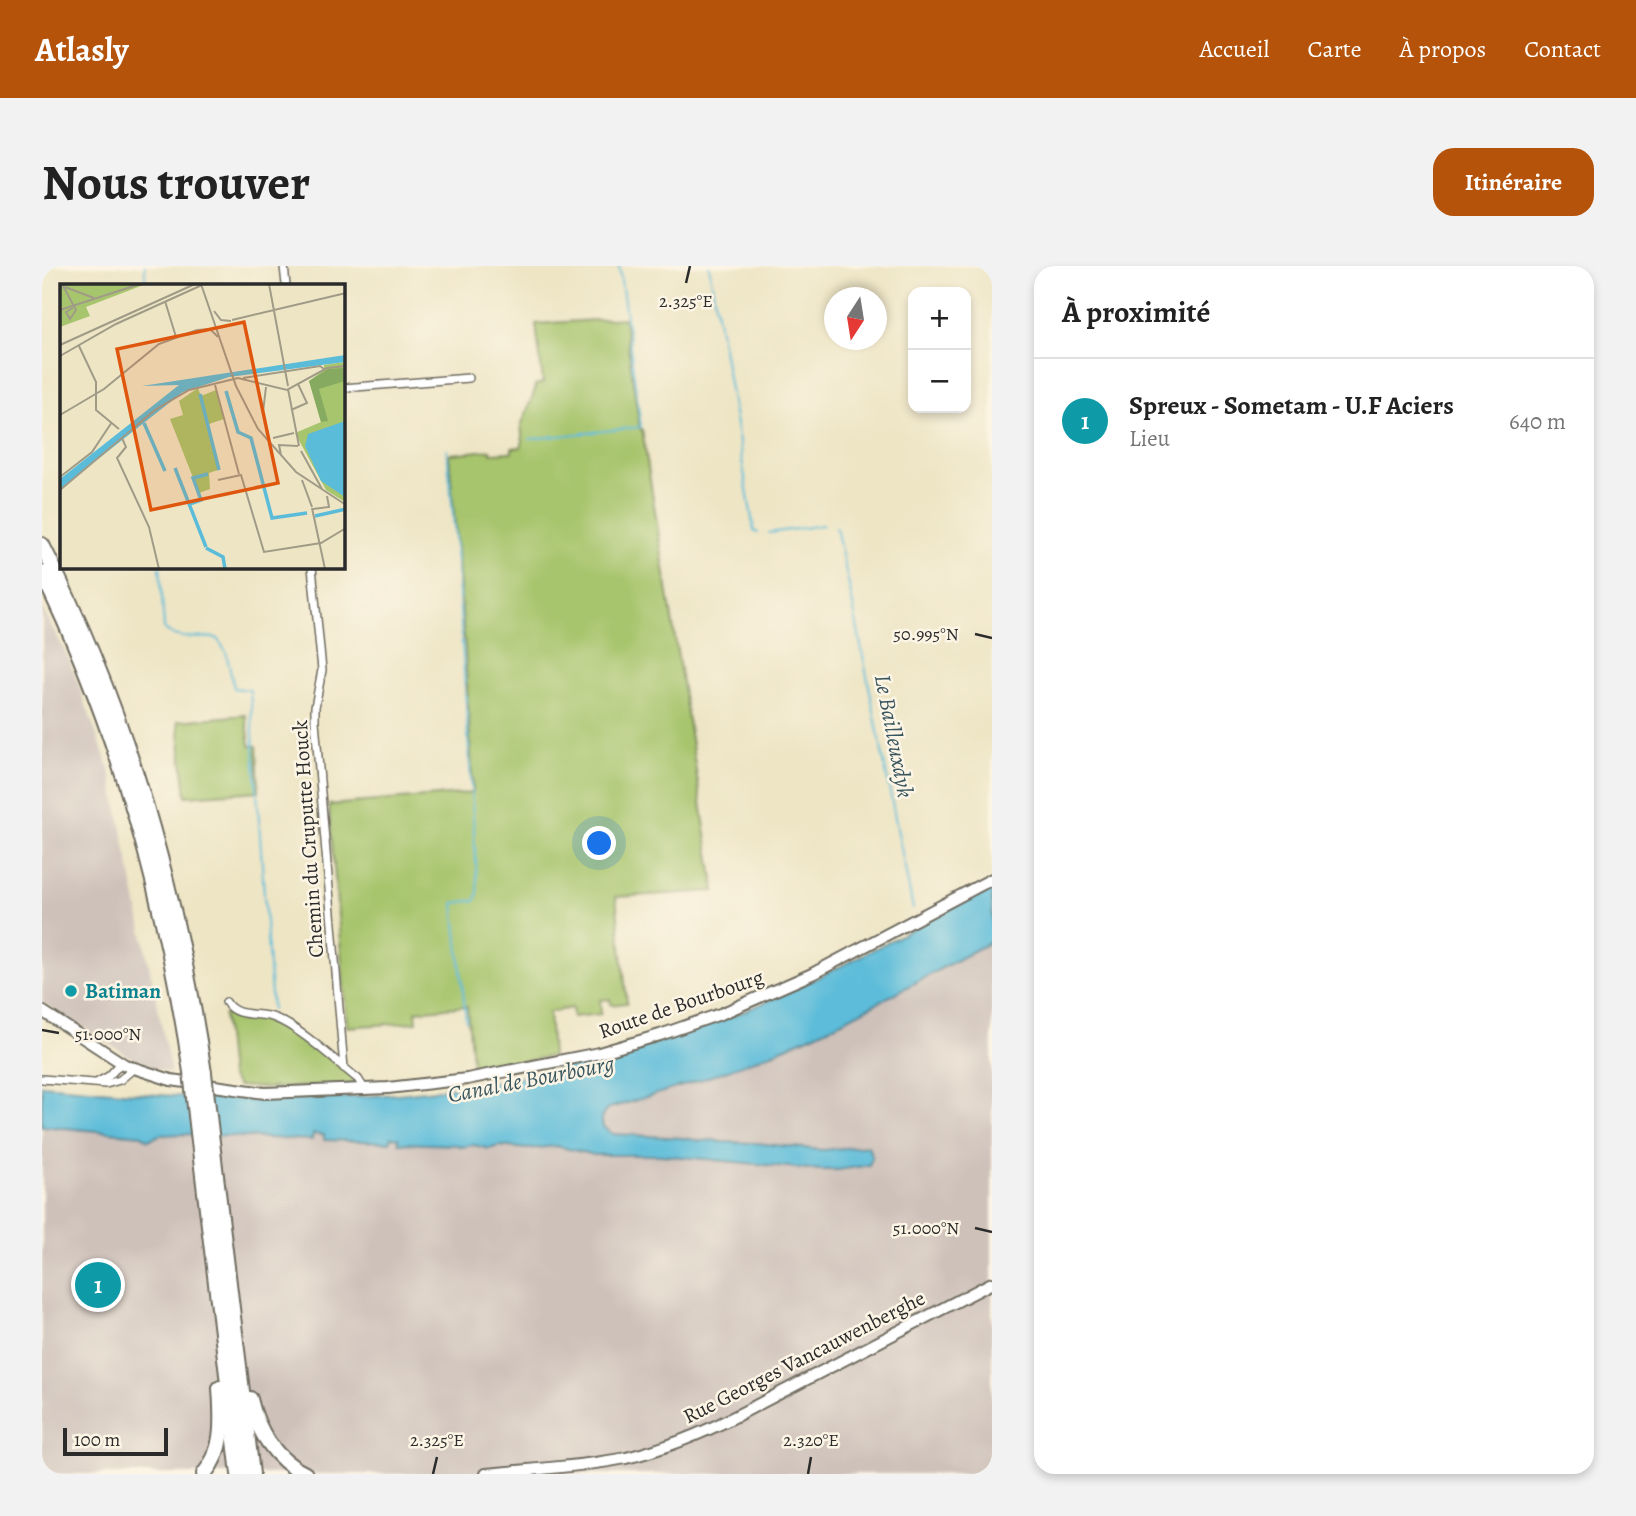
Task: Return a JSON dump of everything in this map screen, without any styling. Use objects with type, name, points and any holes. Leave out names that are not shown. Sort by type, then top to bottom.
[{"type":"highway","points":[[42,545],[94,657],[144,797],[176,919],[207,1159],[215,1271],[239,1474]]},
{"type":"highway","points":[[42,573],[93,687],[130,792],[153,872],[197,1073]]},
{"type":"highway","points":[[42,590],[93,687]]},
{"type":"highway","points":[[207,1159],[250,1401],[256,1419],[281,1458],[305,1474]]},
{"type":"highway","points":[[204,1474],[215,1456],[222,1424],[215,1324],[215,1271]]},
{"type":"highway","points":[[231,1305],[252,1474]]},
{"type":"main road","name":"Route de Bourbourg","points":[[42,1011],[121,1063],[171,1080],[260,1093],[362,1090],[434,1083],[536,1067],[677,1030],[789,986],[992,879]]},
{"type":"main road","name":"Rue Georges Vancauwenberghe","points":[[486,1474],[548,1471],[625,1458],[699,1434],[992,1283]]},
{"type":"street","points":[[284,266],[286,284]]},
{"type":"street","points":[[345,388],[469,378]]},
{"type":"street","name":"Chemin du Cruputte Houck","points":[[312,569],[322,670],[315,721],[344,1068]]},
{"type":"street","points":[[226,1002],[235,1011],[266,1015],[283,1022],[344,1068],[360,1082],[362,1090]]},
{"type":"street","points":[[90,1083],[104,1080],[121,1063]]},
{"type":"street","points":[[42,1079],[114,1083],[133,1069]]},
{"type":"shaded area","points":[[42,608],[69,659],[110,771],[171,1073],[143,1065],[42,1002]]},
{"type":"shaded area","points":[[992,941],[992,1474],[42,1474],[42,1126],[142,1135],[150,1140],[160,1135],[183,1134],[312,1140],[313,1134],[324,1135],[324,1140],[390,1142],[390,1137],[399,1138],[400,1143],[474,1145],[489,1149],[499,1146],[527,1149],[556,1146],[594,1155],[661,1155],[820,1170],[869,1165],[872,1157],[868,1146],[822,1150],[613,1134],[602,1127],[601,1118],[613,1107],[656,1095],[780,1049],[833,1025]]},
{"type":"green space","points":[[624,318],[715,891],[616,897],[627,1003],[611,1005],[610,999],[600,1000],[601,1014],[573,1017],[572,1008],[549,1012],[552,1056],[473,1071],[467,1006],[416,1011],[417,1022],[347,1027],[329,805],[473,793],[465,648],[449,454],[491,450],[491,453],[512,452],[512,448],[521,447],[521,426],[535,385],[543,383],[536,324]]},
{"type":"green space","points":[[246,715],[250,746],[257,746],[259,791],[186,796],[178,721]]},
{"type":"green space","points":[[239,1014],[281,1021],[355,1079],[355,1083],[343,1086],[265,1088],[237,1086],[230,1076],[224,1015]]},
{"type":"water","name":"Canal de Bourbourg","points":[[992,886],[992,941],[872,1006],[806,1038],[724,1071],[607,1109],[601,1118],[603,1127],[613,1134],[822,1150],[868,1146],[872,1157],[869,1165],[820,1170],[661,1155],[594,1155],[556,1146],[527,1149],[499,1146],[489,1149],[474,1145],[461,1147],[399,1143],[399,1138],[391,1137],[390,1142],[324,1140],[324,1135],[313,1134],[312,1140],[183,1134],[160,1135],[148,1140],[142,1135],[42,1126],[42,1085],[204,1098],[316,1099],[374,1096],[489,1083],[602,1059],[712,1024],[784,994]]},
{"type":"waterway","points":[[145,266],[145,284]]},
{"type":"waterway","points":[[530,439],[641,427],[619,266]]},
{"type":"waterway","name":"Le Bailleuxdyk","points":[[709,266],[754,531],[758,533]]},
{"type":"waterway","points":[[447,450],[456,548],[478,894],[476,900],[454,903],[466,1021]]},
{"type":"waterway","name":"Le Bailleuxdyk","points":[[769,533],[823,525]]},
{"type":"waterway","name":"Le Bailleuxdyk","points":[[836,528],[913,909]]},
{"type":"waterway","points":[[160,569],[164,628],[181,637],[217,638],[226,652],[234,688],[250,690],[272,1010]]},
{"type":"place","name":"Batiman","points":[[71,991]]},
{"type":"place","name":"Spreux - Sometam - U.F Aciers","points":[[98,1285]]}]
